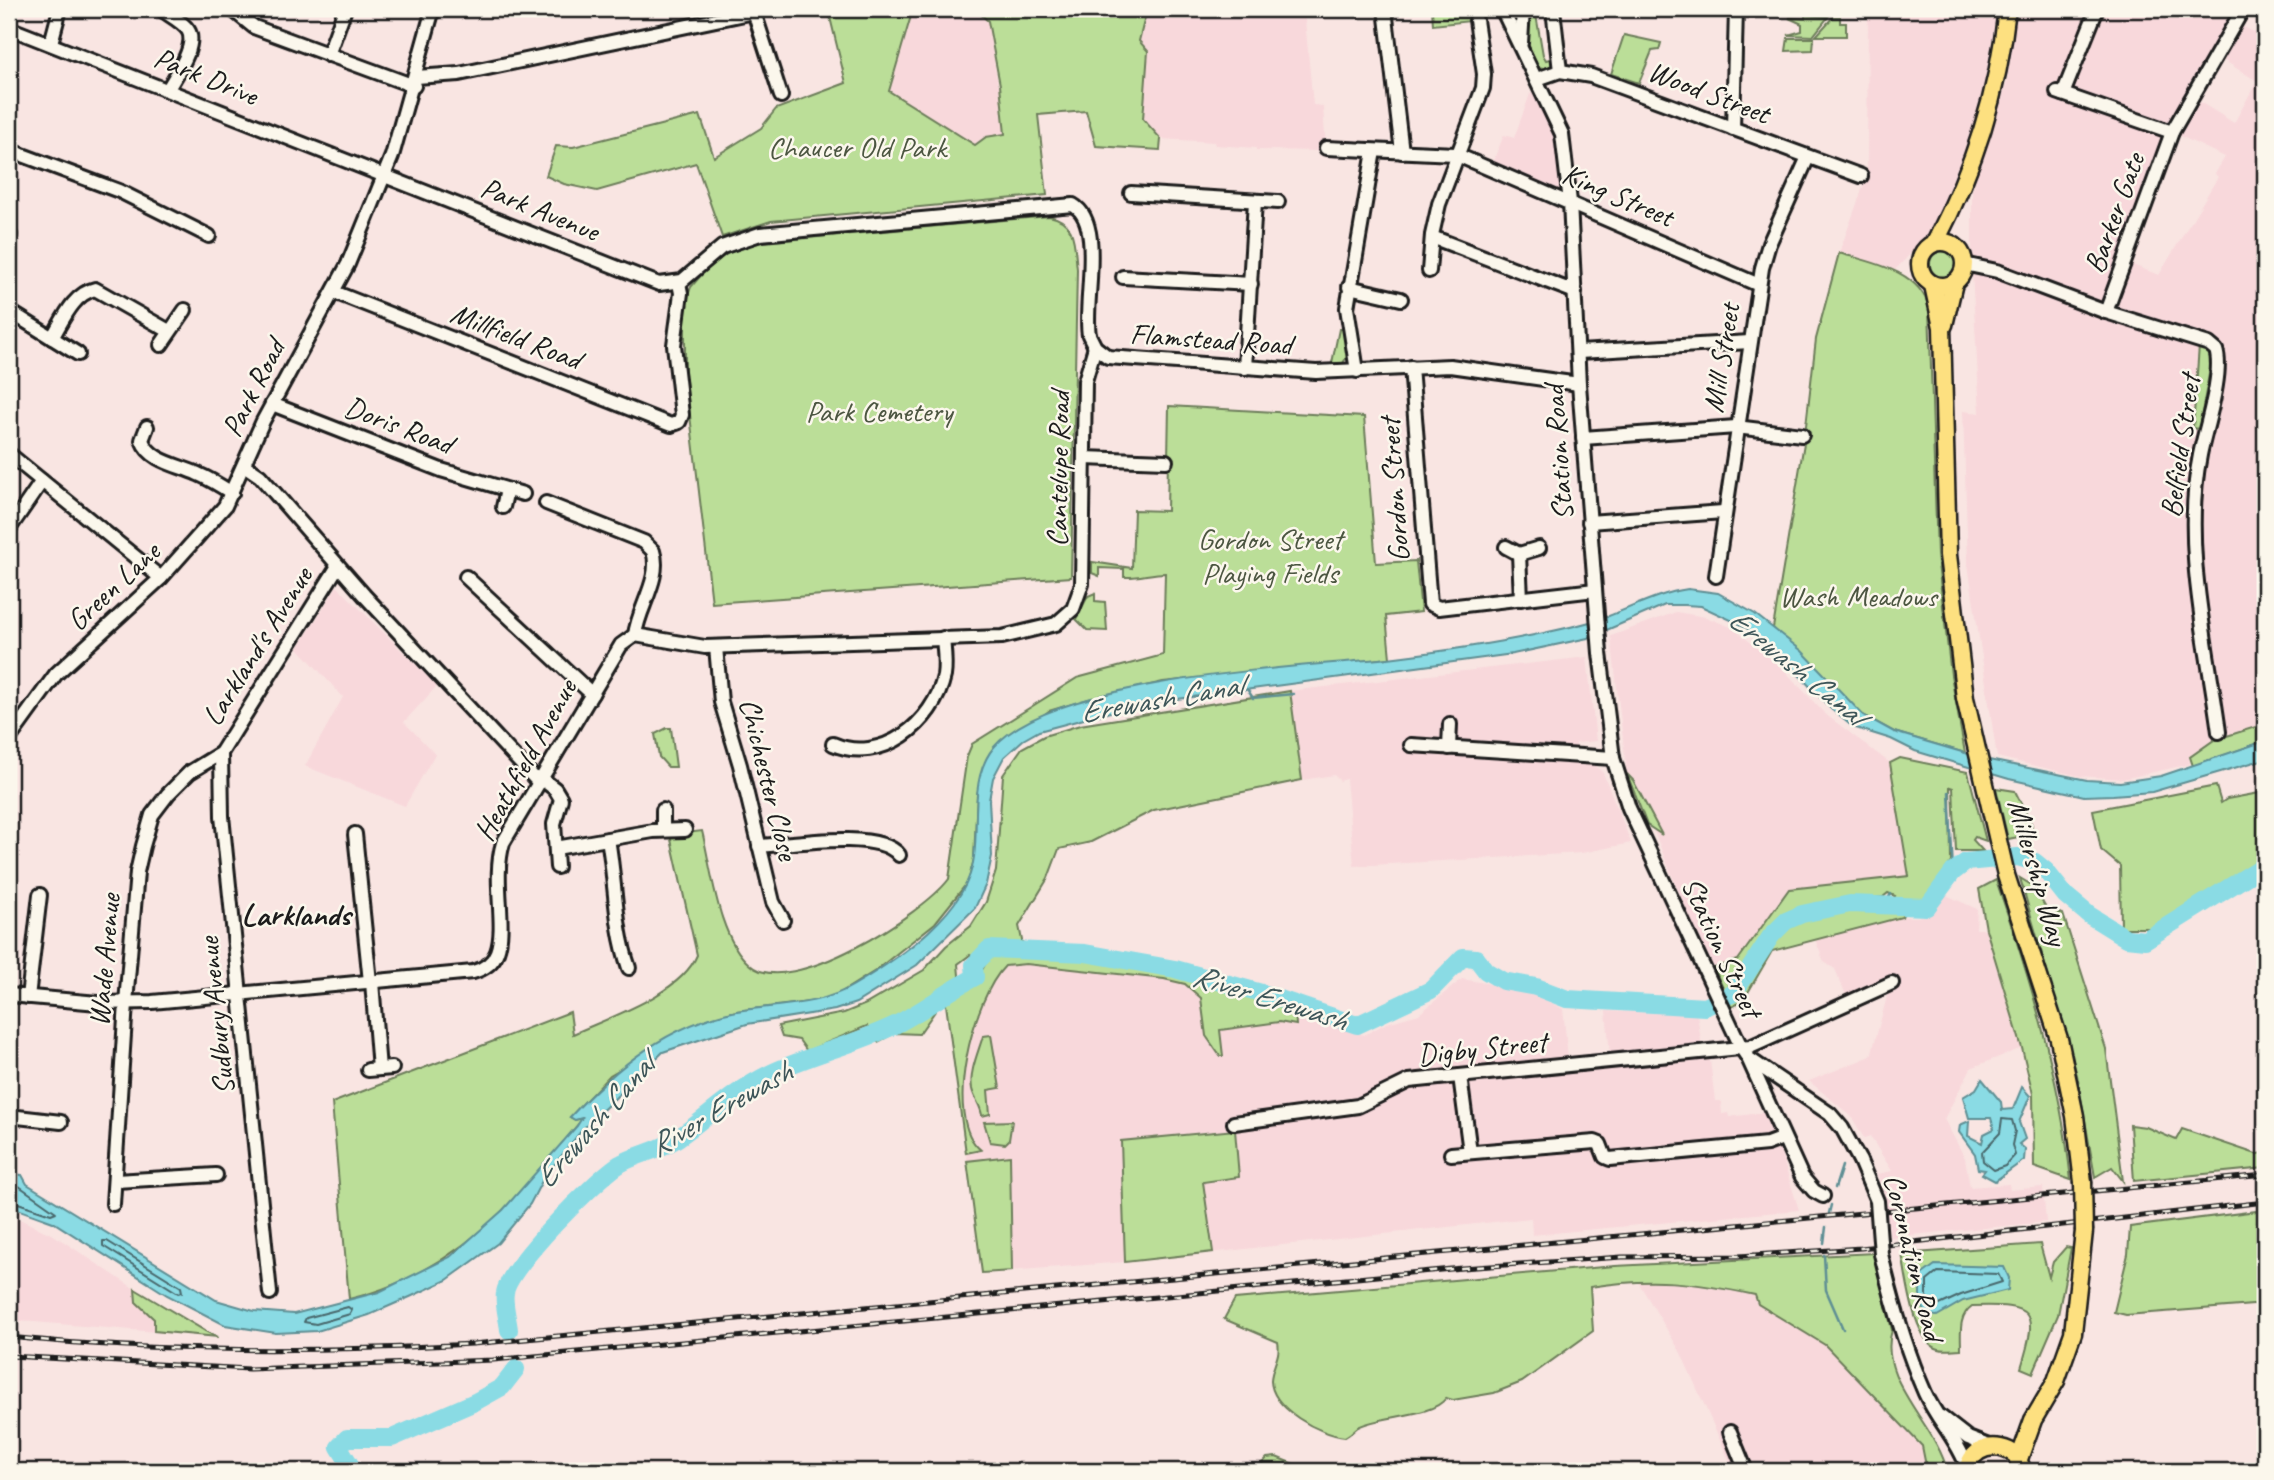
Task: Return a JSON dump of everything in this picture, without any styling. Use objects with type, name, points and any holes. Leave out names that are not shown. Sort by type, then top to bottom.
[{"type":"main road","points":[[1935,243],[1954,245],[1961,253],[1964,264],[1954,283],[1933,285],[1922,274],[1920,260],[1935,243],[1956,206],[1992,99],[2007,9]]},
{"type":"main road","points":[[1954,245],[1956,206]]},
{"type":"main road","name":"Millership Way","points":[[1942,327],[1947,321],[1954,283]]},
{"type":"main road","name":"Millership Way","points":[[1933,285],[1942,327],[1948,555],[1959,660],[1972,735],[2006,874],[2059,1039],[2073,1107],[2083,1182],[2084,1231],[2079,1300],[2073,1333],[2056,1381],[2033,1420],[2021,1465]]},
{"type":"main road","name":"Millership Way","points":[[1967,1469],[1974,1455],[1995,1447],[2033,1420]]},
{"type":"main road","points":[[1995,1447],[2021,1465]]},
{"type":"street","points":[[51,43],[60,9]]},
{"type":"street","points":[[161,9],[187,29],[190,35],[185,56],[168,89]]},
{"type":"street","points":[[232,9],[254,27],[375,72],[415,82],[754,10],[781,96]]},
{"type":"street","points":[[328,55],[345,9]]},
{"type":"street","name":"Park Road","points":[[433,9],[415,82],[348,264],[272,404],[244,465],[260,476],[338,566],[540,781],[555,789],[561,799],[554,824],[557,867]]},
{"type":"street","points":[[1385,9],[1402,152]]},
{"type":"street","name":"Station Road","points":[[1502,9],[1562,134],[1570,202],[1589,522],[1613,758],[1629,808],[1651,858]]},
{"type":"street","name":"Station Road","points":[[1521,46],[1523,9]]},
{"type":"street","points":[[1733,129],[1736,9]]},
{"type":"street","points":[[2097,9],[2060,93],[2172,132]]},
{"type":"street","name":"Barker Gate","points":[[2106,312],[2172,132],[2243,9]]},
{"type":"street","points":[[1537,79],[1560,71],[1550,17]]},
{"type":"street","points":[[1429,271],[1432,237],[1455,154],[1483,88],[1487,52],[1476,20]]},
{"type":"street","name":"Park Drive","points":[[9,28],[383,175]]},
{"type":"street","name":"Wood Street","points":[[1560,71],[1607,80],[1861,176]]},
{"type":"street","points":[[1326,148],[1455,154]]},
{"type":"street","points":[[9,150],[119,191],[209,236]]},
{"type":"street","points":[[1357,371],[1346,316],[1374,151]]},
{"type":"street","name":"King Street","points":[[1455,154],[1759,285]]},
{"type":"street","name":"Mill Street","points":[[1716,576],[1723,512],[1759,285],[1769,244],[1808,158]]},
{"type":"street","name":"Park Avenue","points":[[383,175],[659,284],[679,283]]},
{"type":"street","points":[[1131,192],[1278,202]]},
{"type":"street","points":[[1245,368],[1255,201]]},
{"type":"street","name":"Cantelupe Road","points":[[635,635],[698,647],[1002,637],[1056,624],[1073,609],[1082,584],[1086,372],[1095,347],[1088,328],[1090,239],[1086,218],[1073,205],[760,234],[722,247],[679,283]]},
{"type":"street","points":[[1432,237],[1575,292]]},
{"type":"street","name":"Belfield Street","points":[[1964,264],[1997,271],[2106,312],[2208,344],[2218,355],[2194,505],[2195,548],[2218,732]]},
{"type":"street","points":[[1123,278],[1141,284],[1251,284]]},
{"type":"street","name":"Millfield Road","points":[[334,292],[671,425],[679,422],[682,415],[674,339],[681,293],[679,283]]},
{"type":"street","points":[[1349,287],[1401,299]]},
{"type":"street","points":[[52,338],[74,302],[84,291],[95,289],[169,331]]},
{"type":"street","points":[[161,345],[185,310]]},
{"type":"street","points":[[9,311],[78,355]]},
{"type":"street","points":[[1579,352],[1750,342]]},
{"type":"street","name":"Flamstead Road","points":[[1095,347],[1115,359],[1329,372],[1462,367],[1579,384]]},
{"type":"street","name":"Gordon Street","points":[[1411,368],[1428,598],[1433,607],[1521,599]]},
{"type":"street","name":"Doris Road","points":[[272,404],[441,470],[523,494]]},
{"type":"street","points":[[147,427],[142,440],[146,448],[168,464],[197,473],[233,493]]},
{"type":"street","points":[[1583,438],[1736,427],[1802,435]]},
{"type":"street","points":[[9,454],[161,578]]},
{"type":"street","points":[[1084,458],[1166,461]]},
{"type":"street","name":"Green Lane","points":[[9,739],[56,674],[161,578],[211,526],[233,493],[244,465]]},
{"type":"street","points":[[9,529],[42,481]]},
{"type":"street","points":[[503,507],[507,490]]},
{"type":"street","points":[[565,510],[570,497]]},
{"type":"street","name":"Heathfield Avenue","points":[[9,995],[125,1003],[306,989],[473,972],[494,959],[500,938],[497,877],[500,852],[624,641],[635,635],[638,617],[656,568],[653,551],[643,542],[546,503]]},
{"type":"street","points":[[1589,522],[1723,512]]},
{"type":"street","points":[[1506,547],[1520,554],[1539,548]]},
{"type":"street","points":[[1520,554],[1521,599],[1595,590]]},
{"type":"street","name":"Larkland's Avenue","points":[[221,753],[338,566]]},
{"type":"street","points":[[466,577],[478,594],[592,694]]},
{"type":"street","points":[[833,744],[848,748],[883,745],[898,740],[914,727],[928,711],[942,682],[943,638]]},
{"type":"street","name":"Chichester Close","points":[[716,647],[721,702],[773,902],[783,920]]},
{"type":"street","points":[[1449,748],[1450,724]]},
{"type":"street","points":[[1411,745],[1613,758]]},
{"type":"street","name":"Sudbury Avenue","points":[[221,753],[222,816],[240,994],[274,1272],[270,1293]]},
{"type":"street","name":"Wade Avenue","points":[[113,1204],[125,1003],[137,872],[152,815],[190,772],[221,753]]},
{"type":"street","points":[[663,810],[663,829]]},
{"type":"street","points":[[556,848],[663,829],[685,830]]},
{"type":"street","points":[[355,834],[380,1069]]},
{"type":"street","points":[[608,839],[614,873],[616,925],[628,945],[629,968]]},
{"type":"street","points":[[759,846],[851,841],[883,844],[899,855]]},
{"type":"street","name":"Station Street","points":[[1651,858],[1802,1177],[1814,1191],[1824,1196]]},
{"type":"street","points":[[28,997],[43,905]]},
{"type":"street","name":"Digby Street","points":[[1234,1123],[1348,1108],[1409,1081],[1745,1053],[1892,983]]},
{"type":"street","name":"Station Street","points":[[1745,1053],[1766,1071]]},
{"type":"street","name":"Coronation Road","points":[[1766,1071],[1830,1114],[1842,1128],[1860,1161],[1877,1201],[1881,1254],[1904,1334],[1935,1413],[1944,1429],[1961,1447],[1967,1469]]},
{"type":"street","points":[[1460,1076],[1470,1152]]},
{"type":"street","points":[[9,1116],[61,1122]]},
{"type":"street","points":[[1451,1154],[1595,1142],[1600,1144],[1605,1157],[1610,1159],[1767,1144],[1783,1138]]},
{"type":"street","points":[[116,1181],[216,1175]]},
{"type":"street","points":[[1935,1413],[1968,1438],[1995,1447]]},
{"type":"street","points":[[1730,1432],[1746,1471]]},
{"type":"shaded area","points":[[913,9],[975,9],[988,21],[1000,85],[1005,135],[986,137],[975,146],[889,91]]},
{"type":"shaded area","points":[[1147,9],[1304,9],[1313,105],[1323,106],[1326,151],[1256,150],[1215,145],[1214,142],[1161,139],[1143,119],[1148,51],[1139,41]]},
{"type":"shaded area","points":[[1868,9],[1997,9],[1988,68],[1973,129],[1952,187],[1932,231],[1895,270],[1839,253],[1867,176]]},
{"type":"shaded area","points":[[2017,9],[2248,9],[2239,25],[2265,37],[2265,724],[2214,740],[2189,756],[2190,764],[2123,779],[2079,776],[1997,757],[1968,564],[1963,411],[1980,413],[1972,273],[1972,191],[2007,81]],"holes":[[[2220,58],[2257,81],[2234,123],[2195,99]],[[2178,135],[2225,157],[2215,174],[2218,177],[2159,275],[2130,264]]]},
{"type":"shaded area","points":[[1534,92],[1555,139],[1563,193],[1492,164],[1504,135],[1514,138],[1530,94]]},
{"type":"shaded area","points":[[337,586],[437,686],[404,722],[435,754],[405,806],[305,766],[343,697],[298,648]]},
{"type":"shaded area","points":[[1676,612],[1706,617],[1733,628],[1784,670],[1825,714],[1890,763],[1910,876],[1789,889],[1738,960],[1714,968],[1688,915],[1633,780],[1627,774],[1611,636]]},
{"type":"shaded area","points":[[1587,657],[1596,741],[1576,743],[1577,763],[1596,766],[1603,773],[1631,843],[1582,853],[1354,866],[1346,779],[1340,781],[1334,775],[1302,780],[1290,691]]},
{"type":"shaded area","points":[[1944,894],[1977,909],[1976,929],[1986,929],[2022,1048],[1971,1068],[1944,1119],[1965,1158],[1970,1187],[2009,1184],[2010,1190],[2043,1187],[2046,1222],[1890,1237],[1884,1192],[1877,1174],[1892,1171],[1870,1136],[1864,1138],[1851,1116],[1809,1081],[1871,1056],[1889,989],[1849,1002],[1835,969],[1824,962],[1815,939],[1900,917],[1918,917],[1931,911]]},
{"type":"shaded area","points":[[990,956],[1076,958],[1159,970],[1251,996],[1364,1035],[1387,1023],[1419,1014],[1462,979],[1503,986],[1545,999],[1563,1009],[1568,1057],[1610,1054],[1606,1011],[1697,1014],[1704,1060],[1710,1060],[1715,1101],[1721,1101],[1722,1114],[1728,1113],[1729,1117],[1768,1112],[1799,1210],[1532,1235],[1531,1218],[1125,1262],[982,1273],[945,996],[978,977]]},
{"type":"shaded area","points":[[9,1214],[55,1236],[135,1289],[218,1337],[9,1320]]},
{"type":"shaded area","points":[[1637,1280],[1712,1286],[1755,1295],[1758,1304],[1825,1345],[1922,1447],[1927,1471],[1734,1471],[1681,1353]]},
{"type":"green space","name":"Chaucer Old Park","points":[[828,9],[913,9],[889,91],[975,145],[986,137],[1005,134],[1000,85],[988,21],[975,9],[1147,9],[1139,41],[1148,51],[1143,119],[1161,139],[1160,150],[1096,146],[1086,111],[1038,115],[1047,195],[771,221],[722,237],[696,163],[597,191],[564,184],[546,176],[556,146],[573,147],[700,115],[714,157],[761,128],[776,109],[846,83]]},
{"type":"green space","points":[[1432,9],[1457,9],[1469,14],[1471,21],[1433,25]]},
{"type":"green space","points":[[1529,9],[1535,9],[1543,55],[1546,60],[1553,58],[1553,64],[1547,69],[1539,67],[1526,40]]},
{"type":"green space","points":[[1805,15],[1828,17],[1813,36],[1788,35],[1802,31],[1802,24],[1789,18],[1805,19]]},
{"type":"green space","points":[[1833,17],[1840,17],[1840,23],[1846,23],[1846,36],[1816,36]]},
{"type":"green space","points":[[1624,35],[1661,43],[1659,50],[1652,51],[1639,83],[1611,74]]},
{"type":"green space","points":[[1788,38],[1814,38],[1813,50],[1786,51]]},
{"type":"green space","name":"Park Cemetery","points":[[1049,216],[1065,223],[1069,229],[1074,243],[1077,269],[1071,577],[712,603],[685,372],[685,304],[691,287],[709,266],[736,248],[763,242]]},
{"type":"green space","points":[[1943,251],[1952,255],[1956,264],[1952,273],[1943,277],[1934,273],[1930,264],[1934,255]]},
{"type":"green space","name":"Wash Meadows","points":[[1839,253],[1880,265],[1905,276],[1923,294],[1929,307],[1937,555],[1951,675],[1965,753],[1894,732],[1863,715],[1773,628],[1804,443],[1816,339]]},
{"type":"green space","points":[[1339,329],[1343,329],[1348,355],[1343,363],[1332,363]]},
{"type":"green space","points":[[2199,346],[2207,349],[2212,358],[2199,429],[2193,428]]},
{"type":"green space","name":"Gordon Street Playing Fields","points":[[1169,406],[1364,417],[1376,563],[1416,561],[1421,612],[1386,616],[1390,658],[1163,682],[1049,711],[988,756],[977,794],[974,859],[968,882],[935,923],[875,971],[835,996],[817,1001],[736,1011],[705,1020],[610,1075],[570,1117],[575,1120],[583,1118],[558,1149],[534,1178],[482,1230],[422,1271],[388,1287],[349,1299],[332,1103],[570,1012],[573,1034],[643,1003],[676,981],[689,969],[697,955],[670,835],[702,831],[723,921],[739,953],[750,965],[768,973],[793,971],[823,962],[885,931],[935,894],[949,879],[967,756],[972,744],[1077,678],[1163,655],[1165,573],[1124,577],[1124,569],[1099,568],[1099,576],[1092,573],[1092,562],[1132,568],[1134,510],[1167,511]]},
{"type":"green space","points":[[1095,593],[1095,601],[1105,602],[1107,631],[1087,630],[1076,619],[1088,596]]},
{"type":"green space","points":[[1290,691],[1302,780],[1154,810],[1091,842],[1059,849],[1048,878],[1019,926],[1025,955],[1113,962],[1195,978],[1295,1011],[1296,1025],[1279,1022],[1220,1030],[1223,1056],[1220,1056],[1206,1036],[1201,998],[1185,984],[1164,979],[1026,964],[1005,966],[993,982],[983,1003],[966,1058],[964,1113],[969,1134],[981,1150],[966,1153],[945,997],[919,1034],[895,1033],[878,1042],[867,1026],[807,1051],[799,1040],[782,1037],[778,1026],[844,1013],[866,1004],[924,970],[946,946],[971,926],[986,902],[996,871],[1003,775],[1022,748],[1044,736],[1080,725]],"holes":[[[970,955],[986,963],[978,977],[960,987],[958,964]]]},
{"type":"green space","points":[[2265,724],[2265,741],[2193,766],[2190,757],[2214,740]]},
{"type":"green space","points":[[671,728],[676,767],[668,767],[659,757],[655,734]]},
{"type":"green space","points":[[1900,758],[1968,772],[1986,841],[1975,837],[1973,840],[1983,851],[1956,851],[1953,788],[1950,787],[1951,862],[1924,901],[1892,901],[1895,896],[1888,893],[1883,897],[1843,900],[1810,907],[1781,924],[1739,981],[1725,993],[1714,968],[1738,960],[1789,889],[1909,876],[1890,763]]},
{"type":"green space","points":[[1627,774],[1633,780],[1662,835],[1647,825]]},
{"type":"green space","points":[[2216,786],[2221,803],[2227,799],[2265,792],[2265,864],[2153,928],[2121,928],[2120,866],[2101,850],[2093,810]]},
{"type":"green space","points":[[1996,788],[2015,791],[2032,825],[2029,835],[2008,839]]},
{"type":"green space","points":[[2020,878],[2033,886],[2047,910],[2063,914],[2106,1049],[2123,1181],[2112,1167],[2095,1177],[2077,1075]]},
{"type":"green space","points":[[1996,880],[2042,1028],[2059,1103],[2071,1180],[2034,1167],[2033,1094],[1986,929],[1979,889]]},
{"type":"green space","points":[[1851,908],[1905,909],[1902,917],[1772,951],[1743,1001],[1730,1008],[1728,1002],[1740,991],[1764,953],[1783,931],[1819,914]]},
{"type":"green space","points":[[991,1035],[1000,1088],[988,1090],[990,1114],[982,1116],[972,1089],[972,1076],[983,1036]]},
{"type":"green space","points":[[1012,1121],[1009,1140],[1005,1144],[990,1142],[984,1122]]},
{"type":"green space","points":[[2130,1125],[2146,1127],[2176,1140],[2182,1129],[2256,1154],[2265,1153],[2265,1168],[2134,1181]]},
{"type":"green space","points":[[1235,1130],[1239,1177],[1203,1182],[1213,1252],[1125,1262],[1121,1141]]},
{"type":"green space","points":[[1010,1156],[1012,1271],[982,1273],[967,1161]]},
{"type":"green space","points":[[2265,1210],[2265,1304],[2126,1315],[2114,1312],[2128,1254],[2130,1227]]},
{"type":"green space","points":[[2040,1244],[2049,1277],[2053,1262],[2066,1247],[2071,1248],[2058,1315],[2033,1373],[2021,1368],[2030,1334],[2030,1322],[2019,1309],[1972,1306],[1962,1320],[1961,1349],[1941,1350],[1930,1344],[1917,1322],[1902,1254]]},
{"type":"green space","points":[[1874,1253],[1892,1330],[1889,1348],[1893,1367],[1900,1385],[1941,1454],[1947,1471],[1927,1471],[1922,1446],[1825,1345],[1758,1304],[1755,1295],[1673,1282],[1633,1282],[1590,1287],[1593,1331],[1522,1382],[1494,1393],[1453,1400],[1446,1398],[1430,1409],[1368,1423],[1345,1437],[1311,1425],[1288,1410],[1279,1400],[1271,1380],[1278,1342],[1224,1319],[1235,1299],[1615,1266]]},
{"type":"green space","points":[[135,1289],[218,1337],[154,1331],[154,1319],[136,1302]]},
{"type":"green space","points":[[1276,1457],[1311,1471],[1255,1471],[1267,1458]]},
{"type":"water","name":"Erewash Canal","points":[[1688,589],[1718,593],[1755,614],[1802,651],[1863,715],[1894,732],[1989,760],[2087,780],[2120,782],[2161,776],[2265,741],[2265,759],[2152,792],[2084,796],[2009,779],[1915,751],[1891,739],[1853,727],[1831,709],[1786,661],[1744,626],[1701,606],[1685,605],[1665,605],[1588,638],[1513,654],[1140,704],[1039,731],[1023,740],[1004,757],[993,778],[989,800],[992,856],[986,884],[975,908],[917,965],[856,1003],[835,1010],[747,1024],[663,1052],[582,1130],[543,1179],[530,1204],[498,1243],[447,1280],[410,1297],[369,1315],[317,1331],[276,1333],[225,1325],[167,1295],[53,1222],[9,1206],[9,1185],[14,1174],[22,1175],[27,1184],[216,1300],[254,1311],[294,1314],[379,1292],[450,1257],[503,1210],[582,1118],[575,1120],[570,1117],[606,1081],[645,1050],[666,1037],[712,1017],[737,1011],[797,1004],[840,992],[891,961],[929,931],[945,915],[969,877],[974,857],[978,786],[986,759],[994,747],[1024,723],[1068,705],[1179,680],[1406,656],[1534,635],[1597,620],[1656,597]]},
{"type":"water","points":[[1982,1079],[2001,1102],[2002,1110],[2013,1109],[2022,1087],[2030,1096],[2019,1122],[2025,1139],[2019,1144],[2025,1149],[2024,1160],[1995,1181],[1982,1174],[1985,1170],[1978,1169],[1975,1154],[1959,1132],[1960,1125],[1969,1121],[1968,1136],[1982,1143],[1984,1134],[1994,1129],[1991,1118],[1969,1118],[1963,1097],[1976,1089]]},
{"type":"water","points":[[1935,1265],[2004,1267],[2009,1278],[2008,1290],[1963,1301],[1937,1316],[1927,1315],[1920,1302],[1920,1276]]},
{"type":"waterway","name":"Erewash Canal","points":[[1247,689],[1253,698],[1293,694]]},
{"type":"waterway","points":[[1949,792],[1953,872]]},
{"type":"waterway","name":"River Erewash","points":[[509,1330],[505,1293],[510,1281],[555,1224],[608,1173],[627,1160],[671,1142],[733,1096],[769,1074],[878,1033],[914,1015],[975,977],[974,965],[989,949],[1085,953],[1175,969],[1265,994],[1357,1025],[1431,990],[1463,957],[1476,958],[1486,971],[1503,981],[1536,987],[1567,999],[1705,1007],[1734,993],[1771,936],[1786,921],[1802,914],[1850,904],[1927,907],[1953,872],[1966,862],[2018,857],[2035,862],[2065,895],[2089,915],[2126,938],[2145,940],[2265,865]]},
{"type":"waterway","points":[[1885,904],[1891,894]]},
{"type":"waterway","points":[[1835,1188],[1842,1166]]},
{"type":"waterway","points":[[9,1170],[16,1171],[17,1178]]},
{"type":"waterway","points":[[1829,1213],[1831,1205]]},
{"type":"waterway","points":[[1824,1243],[1826,1227]]},
{"type":"waterway","points":[[1824,1255],[1826,1290],[1843,1329]]},
{"type":"waterway","name":"River Erewash","points":[[354,1471],[339,1447],[347,1438],[392,1438],[475,1402],[502,1387],[516,1369]]},
{"type":"railway","points":[[9,1337],[125,1346],[241,1350],[473,1344],[2265,1175]]},
{"type":"railway","points":[[9,1356],[249,1369],[493,1360],[1462,1268],[1622,1257],[1739,1256],[1861,1248],[2265,1202]]},
{"type":"district","name":"Larklands","points":[[296,914]]}]
